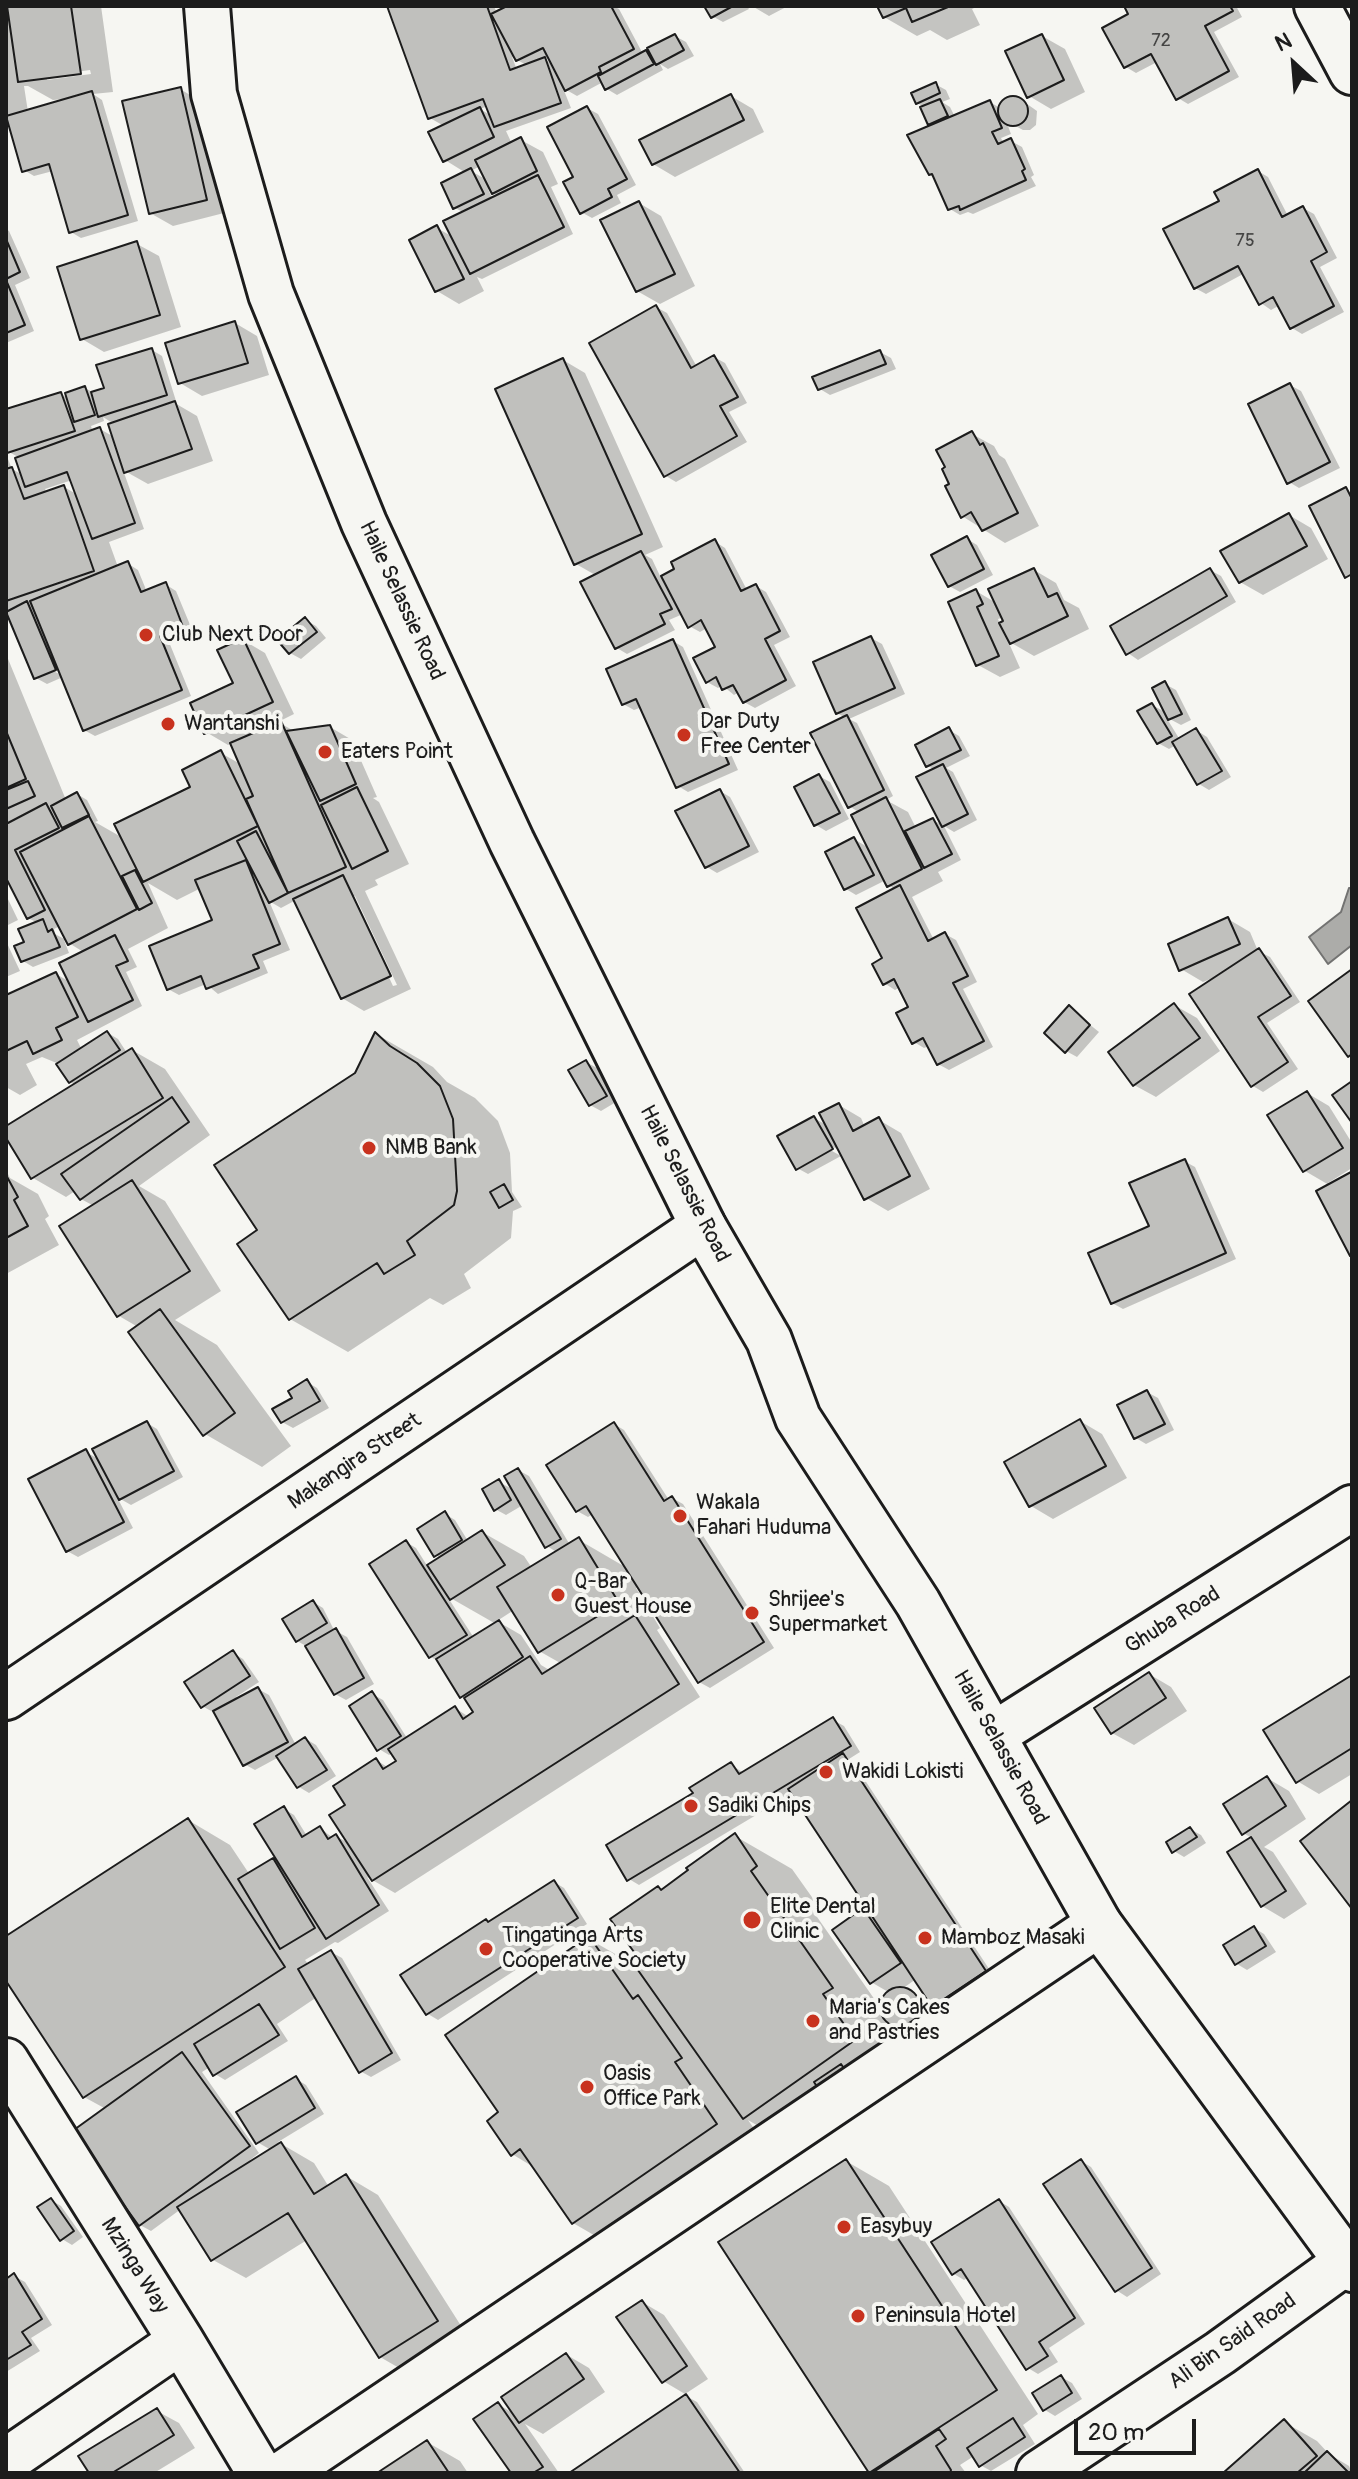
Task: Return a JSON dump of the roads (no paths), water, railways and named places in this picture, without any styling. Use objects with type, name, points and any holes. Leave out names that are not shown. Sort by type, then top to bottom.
[{"type":"street","name":"Haile Selassie Road","points":[[207,6],[214,94],[271,294],[364,523],[512,842],[703,1226],[769,1340],[798,1418],[918,1603],[1099,1924],[1349,2266]]},
{"type":"street","points":[[1317,6],[1352,72]]},
{"type":"street","name":"Makangira Street","points":[[6,1697],[703,1226]]},
{"type":"street","name":"Ghuba Road","points":[[993,1735],[1352,1508]]},
{"type":"street","points":[[284,2473],[1099,1924]]},
{"type":"street","name":"Mzinga Way","points":[[6,2061],[260,2473]]},
{"type":"street","name":"Ali Bin Said Road","points":[[1039,2473],[1349,2266]]},
{"type":"street","points":[[6,2461],[181,2341]]},
{"type":"place","name":"Club Next Door","points":[[146,635]]},
{"type":"place","name":"Wantanshi","points":[[168,724]]},
{"type":"place","name":"Dar Duty Free Center","points":[[684,735]]},
{"type":"place","name":"Eaters Point","points":[[325,752]]},
{"type":"place","name":"NMB Bank","points":[[369,1148]]},
{"type":"place","name":"Wakala Fahari Huduma","points":[[680,1516]]},
{"type":"place","name":"Q-Bar Guest House","points":[[558,1595]]},
{"type":"place","name":"Shrijee's Supermarket","points":[[752,1613]]},
{"type":"place","name":"Wakidi Lokisti","points":[[826,1772]]},
{"type":"place","name":"Sadiki Chips","points":[[691,1806]]},
{"type":"place","name":"Elite Dental Clinic","points":[[752,1920]]},
{"type":"place","name":"Mamboz Masaki","points":[[925,1938]]},
{"type":"place","name":"Tingatinga Arts Cooperative Society","points":[[486,1949]]},
{"type":"place","name":"Maria's Cakes and Pastries","points":[[813,2021]]},
{"type":"place","name":"Oasis Office Park","points":[[587,2087]]},
{"type":"place","name":"Easybuy","points":[[844,2227]]},
{"type":"place","name":"Peninsula Hotel","points":[[858,2316]]}]
